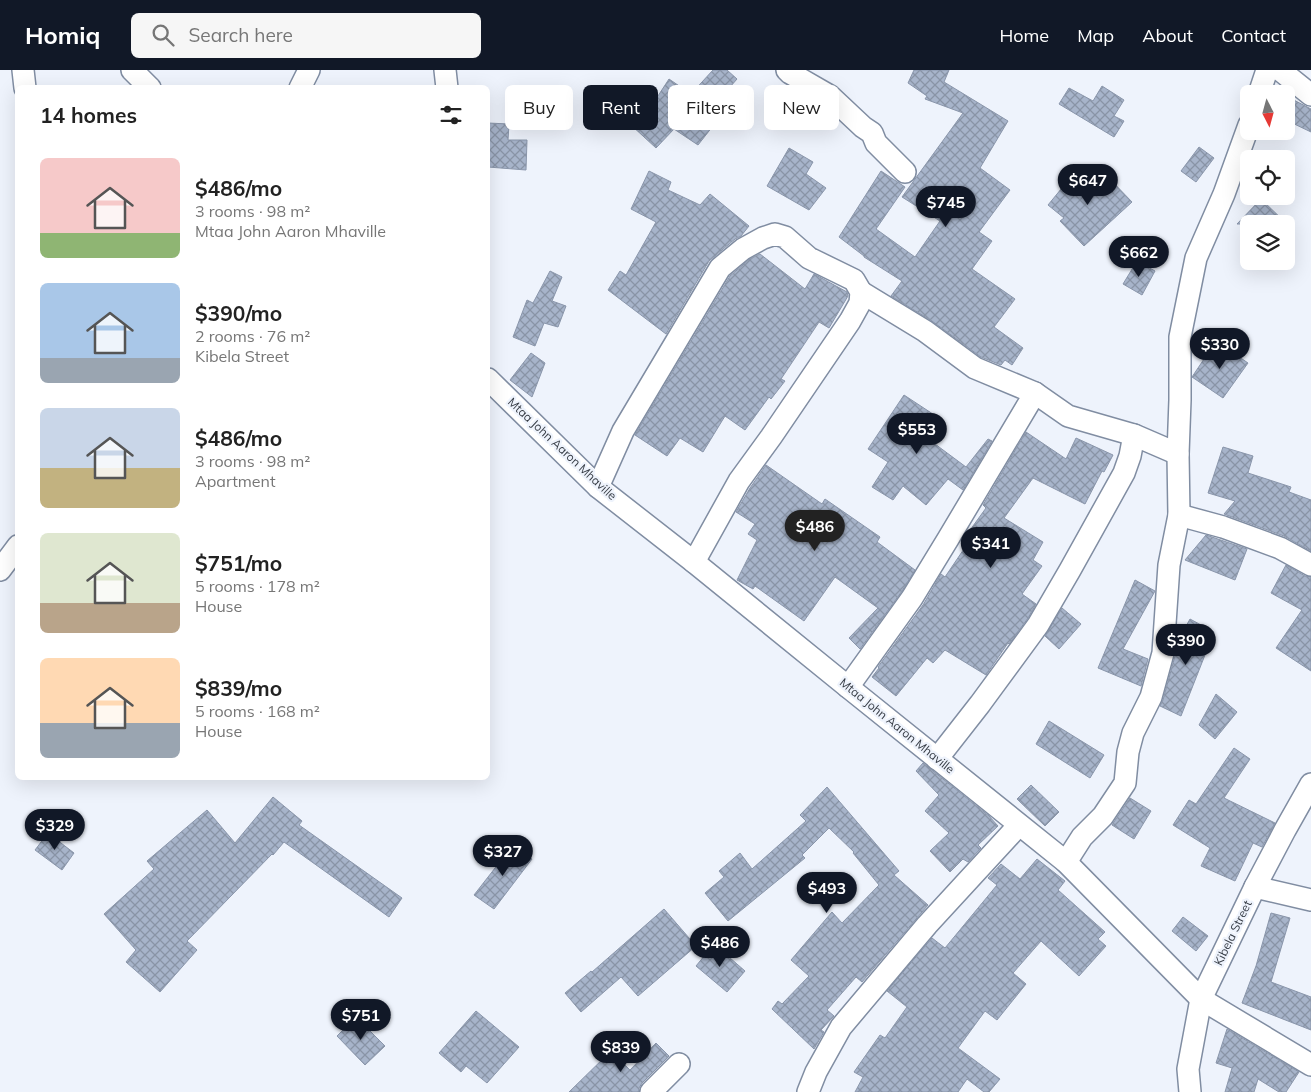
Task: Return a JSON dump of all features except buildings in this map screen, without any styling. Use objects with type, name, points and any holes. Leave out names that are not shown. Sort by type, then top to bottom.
[{"type":"street","points":[[23,70],[24,85]]},
{"type":"street","points":[[132,70],[147,85]]},
{"type":"street","points":[[302,85],[309,70]]},
{"type":"street","points":[[445,70],[446,85]]},
{"type":"street","points":[[787,70],[830,96],[872,133],[876,143],[905,172]]},
{"type":"street","points":[[1262,85],[1267,70]]},
{"type":"street","points":[[1280,70],[1311,95]]},
{"type":"street","points":[[1066,862],[1082,836],[1103,816],[1124,783],[1132,733],[1151,696],[1163,653],[1170,565],[1179,515],[1180,337],[1196,258],[1224,194],[1244,140]]},
{"type":"street","points":[[598,487],[623,431],[720,268],[743,250],[775,234],[785,237],[809,258],[854,280],[862,292],[925,331],[975,368],[1034,392],[1068,416],[1134,436],[1178,454]]},
{"type":"street","points":[[694,562],[739,481],[850,321],[860,303],[862,292]]},
{"type":"street","name":"Mtaa John Aaron Mhaville","points":[[490,381],[598,487],[694,562],[1066,862],[1201,999],[1311,1065]]},
{"type":"street","points":[[848,687],[912,598],[1034,392]]},
{"type":"street","points":[[938,759],[1042,617],[1124,473],[1134,436]]},
{"type":"street","points":[[1179,515],[1223,527],[1280,548],[1311,565]]},
{"type":"street","points":[[0,570],[15,550]]},
{"type":"street","name":"Kibela Street","points":[[1190,1092],[1188,1069],[1201,999],[1255,886],[1311,784]]},
{"type":"street","points":[[808,1092],[816,1072],[841,1027],[927,925],[1019,825]]},
{"type":"street","points":[[1255,886],[1311,900]]},
{"type":"street","points":[[651,1092],[679,1064]]}]
